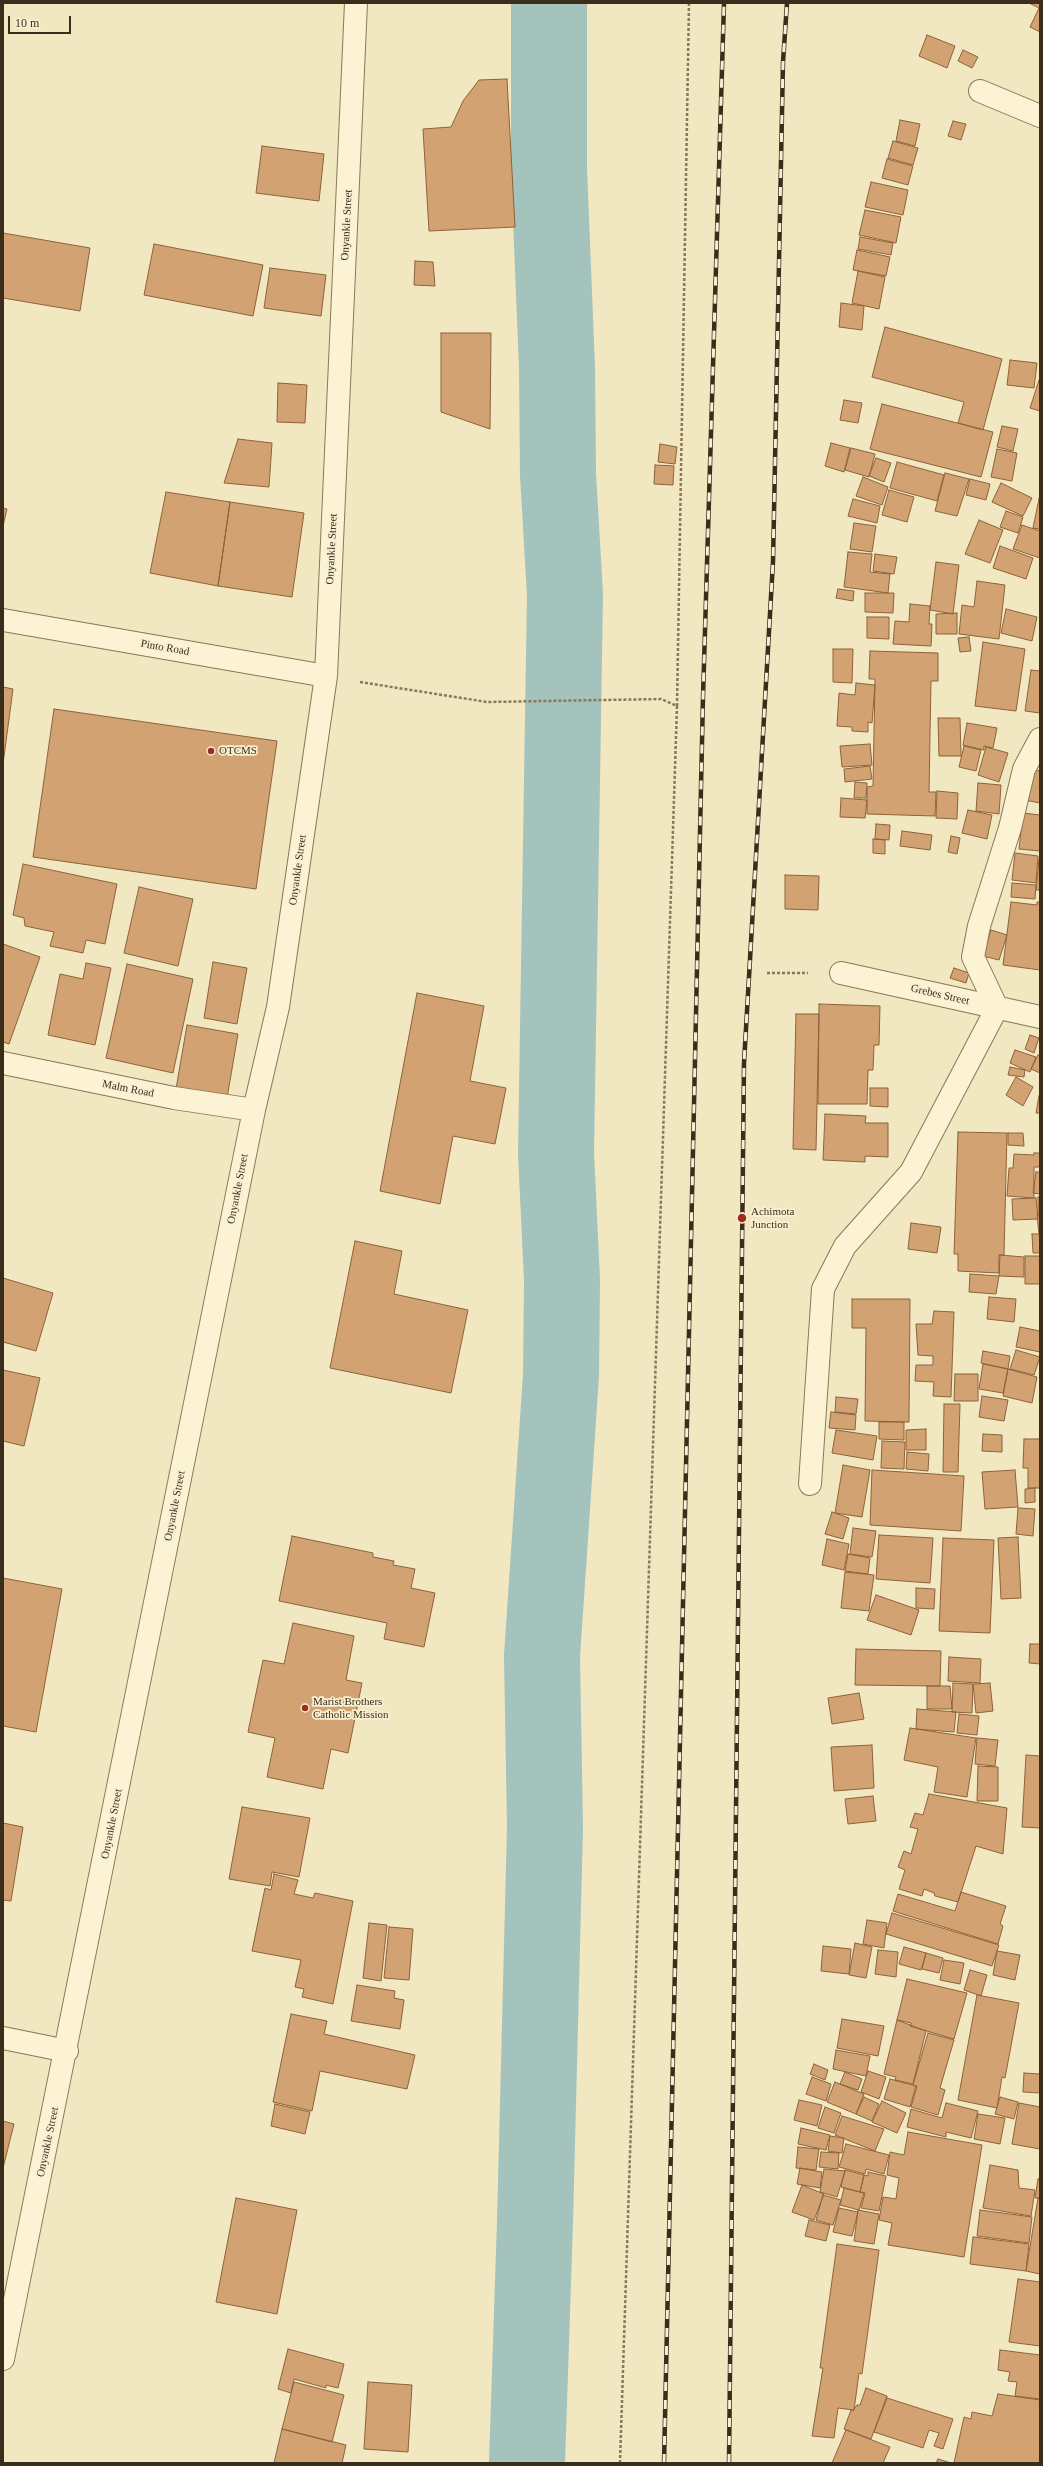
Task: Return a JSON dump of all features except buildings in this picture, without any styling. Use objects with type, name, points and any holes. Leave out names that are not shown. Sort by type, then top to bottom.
[{"type":"street","name":"Onyankle Street","points":[[3,2359],[67,2051],[254,1110],[278,1007],[326,676],[356,3]]},
{"type":"street","points":[[980,91],[1040,116]]},
{"type":"street","name":"Pinto Road","points":[[3,620],[326,676]]},
{"type":"street","points":[[810,1484],[823,1289],[845,1246],[911,1172],[997,1008],[972,957],[979,926],[1010,828],[1024,769],[1040,739]]},
{"type":"street","name":"Grebes Street","points":[[841,974],[1040,1017]]},
{"type":"street","name":"Malm Road","points":[[3,1064],[174,1098],[254,1110]]},
{"type":"street","points":[[3,2038],[67,2051]]},
{"type":"path","points":[[620,2463],[677,706],[689,3]]},
{"type":"path","points":[[326,676],[486,702],[661,699],[677,706]]},
{"type":"path","points":[[767,973],[841,974]]},
{"type":"waterway","points":[[527,2463],[545,1827],[542,1656],[561,1375],[562,1280],[556,1153],[565,594],[558,475],[557,368],[549,169],[549,3]]},
{"type":"railway","points":[[664,2463],[703,697],[724,3]]},
{"type":"railway","points":[[729,2463],[744,1063],[773,562],[783,62],[787,3]]},
{"type":"place","name":"OTCMS","points":[[211,751]]},
{"type":"place","name":"Achimota Junction","points":[[742,1218]]},
{"type":"place","name":"Marist Brothers Catholic Mission","points":[[305,1708]]}]
